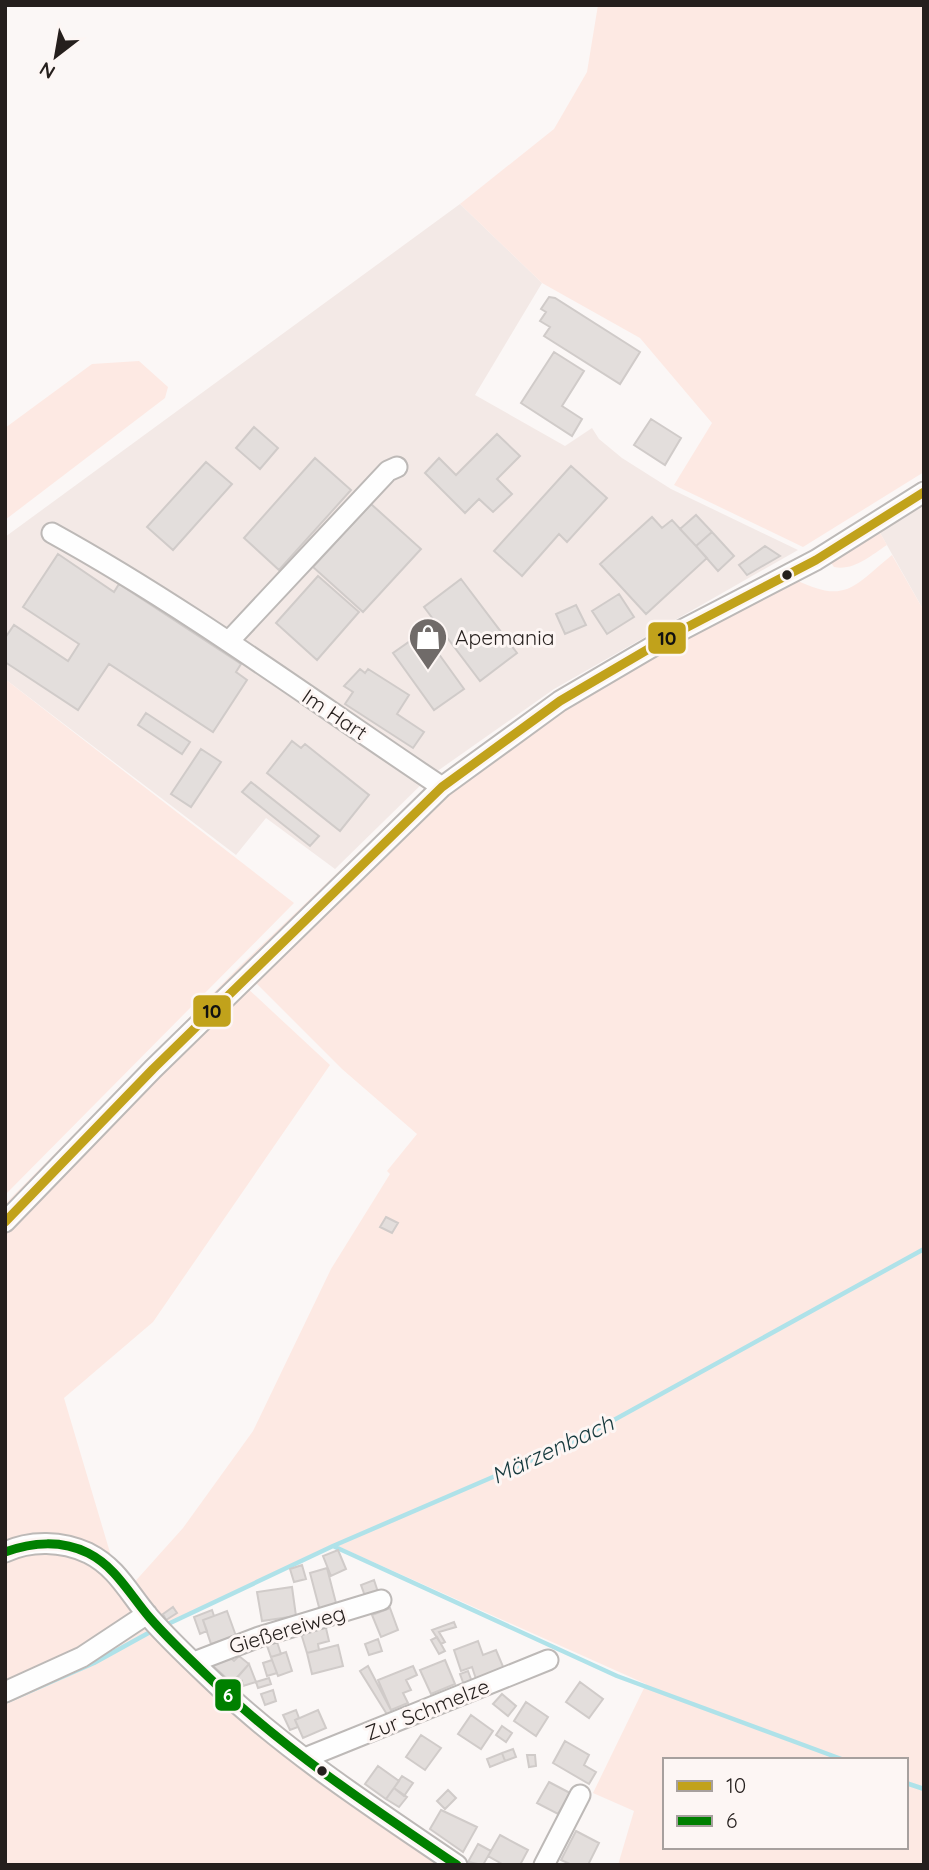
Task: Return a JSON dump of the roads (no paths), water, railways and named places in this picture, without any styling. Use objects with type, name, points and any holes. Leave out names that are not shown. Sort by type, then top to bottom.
[{"type":"street","points":[[229,641],[388,471],[397,467]]},
{"type":"street","points":[[5,1222],[153,1069],[442,787],[560,701],[674,634],[816,560],[924,492]]},
{"type":"street","name":"Im Hart","points":[[52,533],[118,569],[229,641],[442,787]]},
{"type":"street","points":[[5,1552],[36,1543],[64,1545],[88,1553],[113,1569],[147,1614],[220,1688],[305,1758],[457,1865]]},
{"type":"street","name":"Gießereiweg","points":[[194,1662],[259,1637],[381,1601]]},
{"type":"street","points":[[5,1692],[82,1657],[147,1614]]},
{"type":"street","name":"Zur Schmelze","points":[[305,1758],[548,1660]]},
{"type":"street","points":[[544,1865],[580,1795]]},
{"type":"waterway","name":"Märzenbach","points":[[168,1624],[333,1546],[574,1442],[924,1249]]},
{"type":"waterway","points":[[333,1546],[617,1676],[839,1758]]},
{"type":"waterway","name":"Märzenbach","points":[[5,1702],[94,1663],[152,1631]]},
{"type":"waterway","points":[[908,1784],[924,1789]]},
{"type":"place","name":"Apemania","points":[[428,671]]}]
